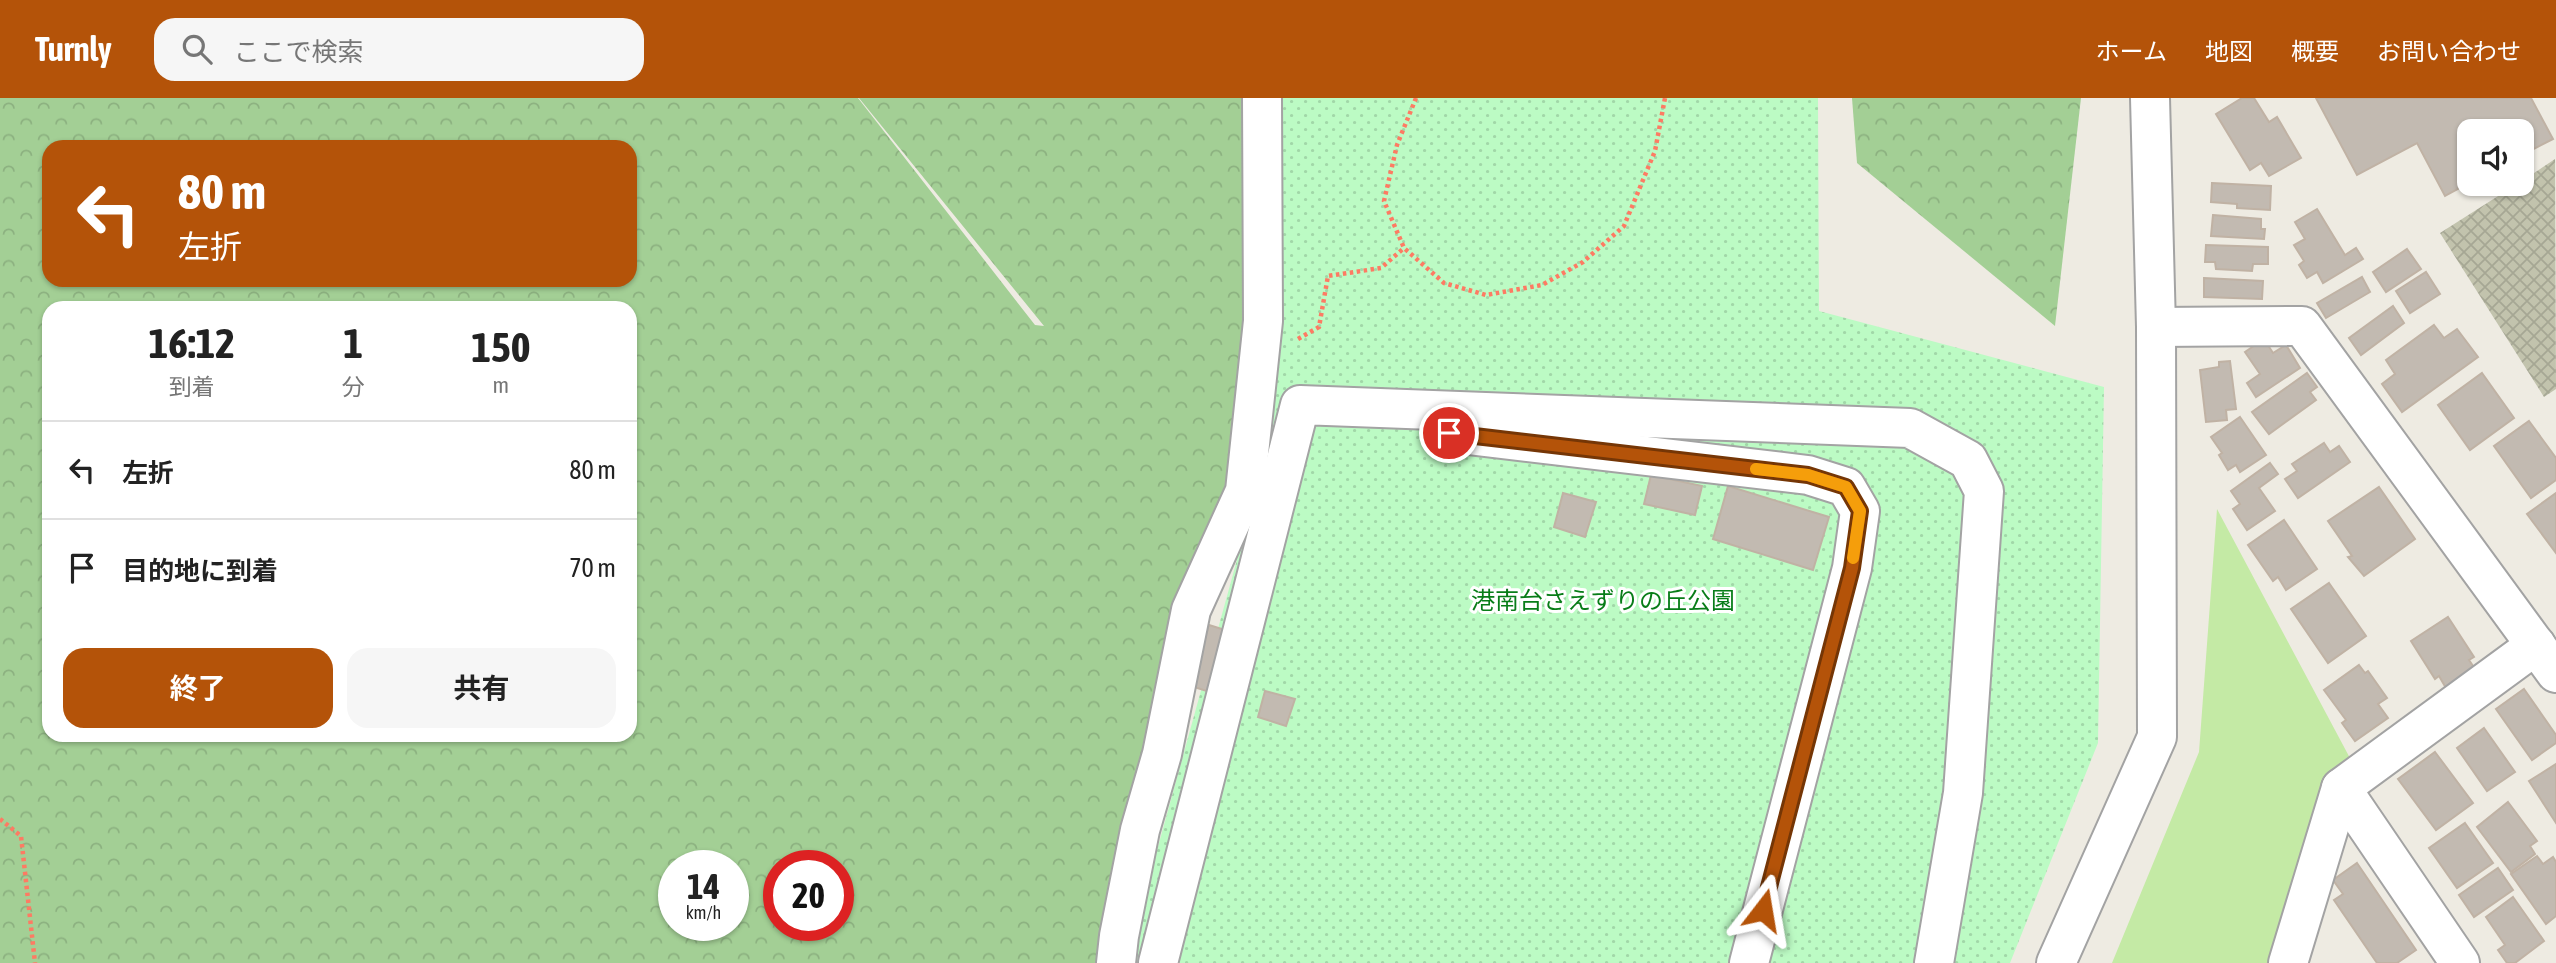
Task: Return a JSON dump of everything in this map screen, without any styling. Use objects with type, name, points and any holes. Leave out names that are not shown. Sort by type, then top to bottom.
[{"type":"street","points":[[1116,963],[1140,830],[1162,754],[1191,610],[1245,491],[1263,321],[1262,98]]},
{"type":"street","points":[[2056,963],[2157,737],[2156,327],[2150,98]]},
{"type":"street","points":[[2156,327],[2302,326],[2546,659],[2341,788],[2288,963]]},
{"type":"street","points":[[1158,963],[1300,405],[1910,428],[1968,460],[1984,491],[1963,793],[1934,963]]},
{"type":"street","points":[[1427,410],[1424,430],[1808,475],[1846,487],[1860,511],[1852,568],[1749,963]]},
{"type":"street","points":[[2341,788],[2460,963]]},
{"type":"path","points":[[1416,98],[1397,145],[1384,201],[1404,248],[1444,283],[1486,295],[1542,285],[1583,262],[1623,226],[1655,152],[1665,98]]},
{"type":"path","points":[[1298,340],[1319,327],[1328,276],[1381,268],[1404,248]]},
{"type":"path","points":[[0,819],[21,835],[35,963]]},
{"type":"shaded area","points":[[2555,159],[2556,389],[2544,397],[2440,233],[2498,196],[2534,196],[2534,173]]},
{"type":"green space","points":[[0,98],[858,98],[1035,325],[1044,326],[859,98],[1245,98],[1245,491],[1191,610],[1116,963],[0,963]]},
{"type":"green space","name":"港南台さえずりの丘公園","points":[[1270,98],[1818,98],[1819,311],[2104,387],[2098,743],[2010,963],[1137,963],[1140,912],[1254,498]]},
{"type":"green space","points":[[1852,98],[2081,98],[2055,326],[1857,163]]},
{"type":"green space","points":[[2217,509],[2359,775],[2288,963],[2112,963],[2199,752]]},
{"type":"building","points":[[2242,98],[2254,98],[2269,122],[2277,117],[2301,158],[2269,176],[2261,163],[2250,170],[2216,114]]},
{"type":"building","points":[[2316,98],[2531,98],[2553,139],[2534,149],[2534,119],[2457,119],[2457,190],[2445,196],[2417,143],[2357,175]]},
{"type":"building","points":[[2212,183],[2271,186],[2270,210],[2237,208],[2237,204],[2211,202]]},
{"type":"building","points":[[2317,209],[2345,255],[2356,248],[2363,259],[2323,283],[2317,272],[2307,278],[2299,265],[2304,261],[2294,245],[2305,239],[2295,222]]},
{"type":"building","points":[[2213,215],[2261,219],[2261,229],[2265,229],[2264,239],[2211,236]]},
{"type":"building","points":[[2206,245],[2268,247],[2268,264],[2253,264],[2252,271],[2216,269],[2215,262],[2205,262]]},
{"type":"building","points":[[2407,249],[2421,269],[2386,292],[2373,272]]},
{"type":"building","points":[[2426,272],[2440,294],[2410,313],[2396,291]]},
{"type":"building","points":[[2362,277],[2370,292],[2326,318],[2317,303]]},
{"type":"building","points":[[2204,278],[2263,281],[2262,299],[2204,297]]},
{"type":"building","points":[[2393,306],[2404,323],[2361,355],[2349,338]]},
{"type":"building","points":[[2434,325],[2444,338],[2457,329],[2478,357],[2402,412],[2382,384],[2395,374],[2386,360]]},
{"type":"building","points":[[2264,339],[2273,353],[2286,345],[2300,368],[2256,397],[2247,383],[2260,374],[2245,352]]},
{"type":"building","points":[[2230,361],[2236,409],[2226,410],[2227,420],[2206,422],[2200,370],[2219,367],[2219,362]]},
{"type":"building","points":[[2307,373],[2317,387],[2310,392],[2316,400],[2269,434],[2252,412]]},
{"type":"building","points":[[2482,373],[2514,418],[2470,450],[2438,405]]},
{"type":"building","points":[[2240,417],[2266,455],[2240,472],[2236,465],[2228,470],[2219,455],[2222,453],[2211,437]]},
{"type":"building","points":[[2529,421],[2556,458],[2556,480],[2531,498],[2494,446]]},
{"type":"building","points":[[2324,443],[2330,452],[2339,446],[2350,462],[2298,498],[2285,479],[2297,471],[2292,464]]},
{"type":"building","points":[[2270,463],[2278,474],[2259,488],[2275,511],[2247,530],[2233,509],[2240,504],[2231,491]]},
{"type":"building","points":[[1651,475],[1702,486],[1695,515],[1644,504]]},
{"type":"building","points":[[1728,486],[1829,517],[1813,570],[1713,539]]},
{"type":"building","points":[[2379,487],[2415,539],[2364,576],[2348,557],[2352,556],[2328,521]]},
{"type":"building","points":[[1563,493],[1596,502],[1585,537],[1554,527]]},
{"type":"building","points":[[2556,493],[2556,553],[2527,514]]},
{"type":"building","points":[[2284,520],[2317,569],[2286,590],[2278,577],[2273,581],[2248,545]]},
{"type":"building","points":[[2329,583],[2366,636],[2328,663],[2291,609]]},
{"type":"building","points":[[2448,617],[2474,657],[2469,660],[2475,669],[2446,688],[2439,676],[2435,679],[2411,641]]},
{"type":"building","points":[[1209,625],[1228,631],[1210,692],[1191,686]]},
{"type":"building","points":[[2359,665],[2365,673],[2368,671],[2387,698],[2378,704],[2388,718],[2355,741],[2342,723],[2346,720],[2324,690]]},
{"type":"building","points":[[2524,689],[2556,735],[2556,743],[2532,760],[2496,709]]},
{"type":"building","points":[[1265,691],[1295,699],[1286,726],[1258,717]]},
{"type":"building","points":[[2484,728],[2515,772],[2487,791],[2457,748]]},
{"type":"building","points":[[2435,752],[2473,803],[2436,830],[2398,779]]},
{"type":"building","points":[[2556,764],[2556,823],[2529,781]]},
{"type":"building","points":[[2508,802],[2537,841],[2530,846],[2535,854],[2511,872],[2477,827]]},
{"type":"building","points":[[2465,823],[2493,863],[2457,888],[2429,848]]},
{"type":"building","points":[[2537,856],[2543,864],[2553,857],[2556,862],[2556,916],[2546,924],[2511,874]]},
{"type":"building","points":[[2357,863],[2416,950],[2397,963],[2377,963],[2334,900],[2343,894],[2333,880]]},
{"type":"building","points":[[2498,868],[2513,890],[2474,917],[2459,895]]},
{"type":"building","points":[[2513,897],[2544,941],[2515,963],[2507,963],[2498,950],[2505,945],[2486,917]]},
{"type":"slow traffic","points":[[1756,469],[1808,475],[1846,487],[1860,511],[1853,558]]},
{"type":"route","points":[[1449,433],[1808,475],[1846,487],[1860,511],[1852,568],[1763,910]]}]
